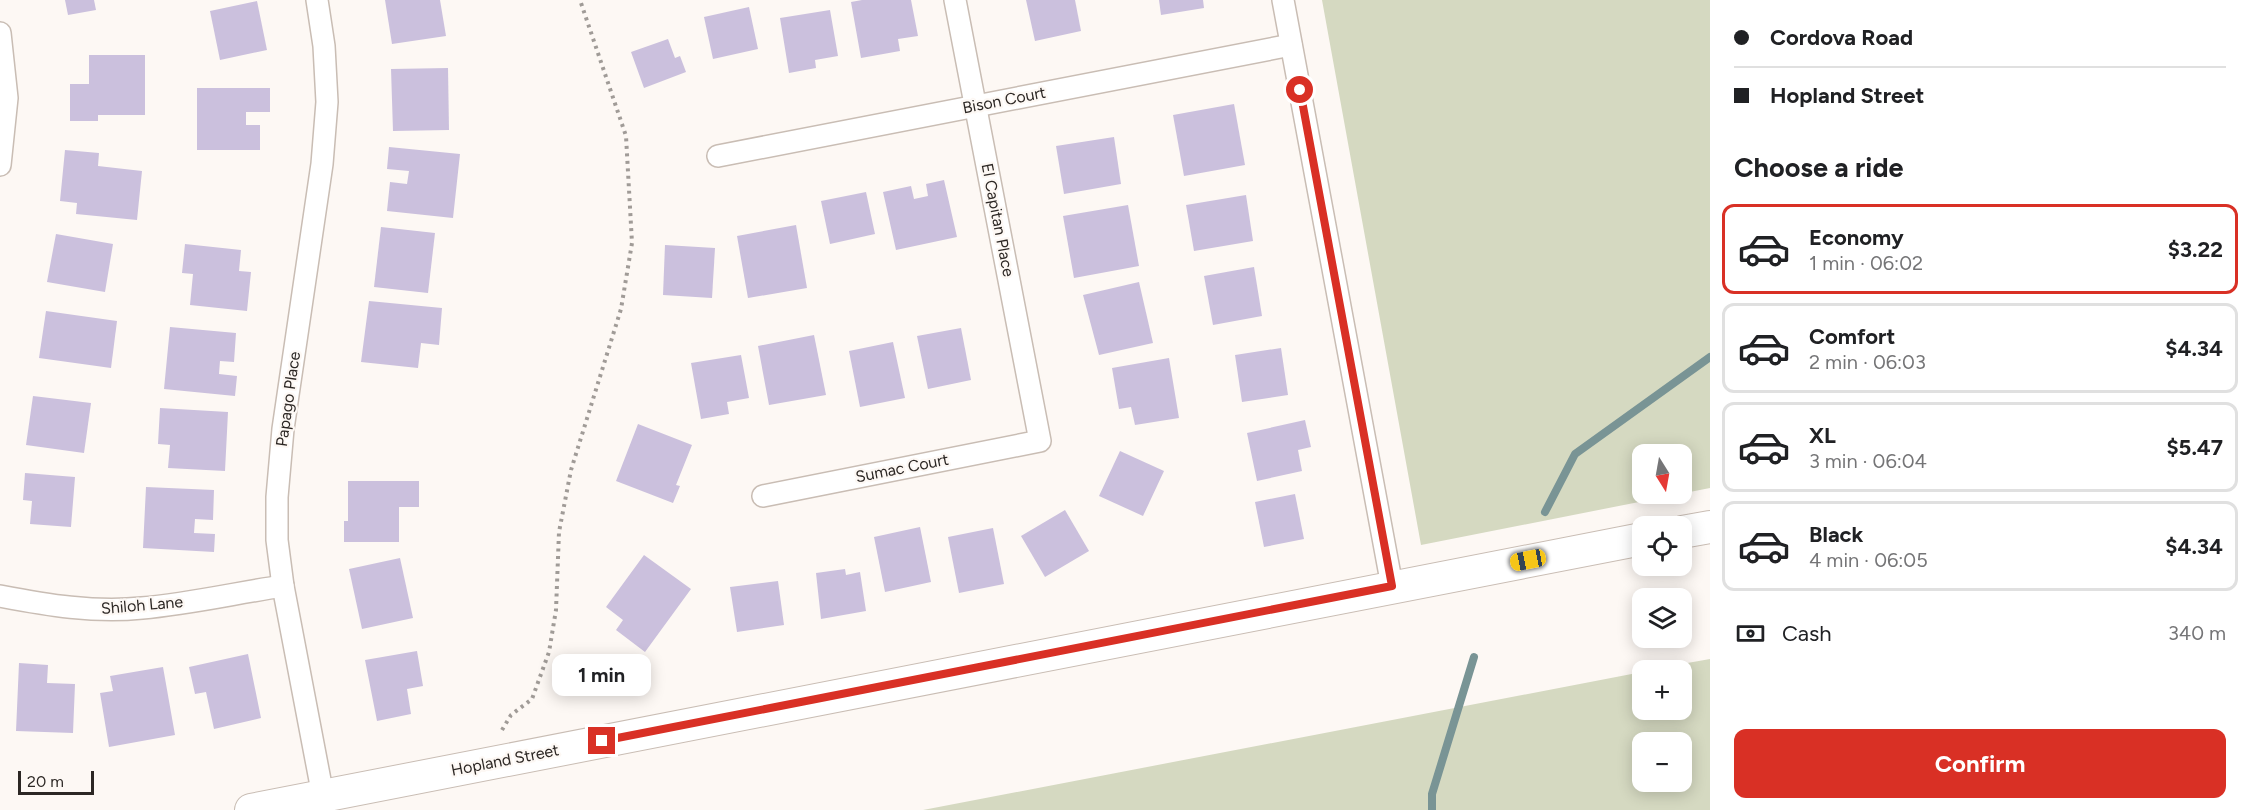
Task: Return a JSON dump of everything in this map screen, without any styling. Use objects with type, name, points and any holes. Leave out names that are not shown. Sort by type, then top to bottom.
[{"type":"street","name":"Papago Place","points":[[316,0],[324,46],[327,102],[322,164],[283,429],[276,497],[277,540],[283,586],[323,796]]},
{"type":"street","name":"El Capitan Place","points":[[955,0],[1040,441]]},
{"type":"street","points":[[1283,0],[1392,586]]},
{"type":"street","points":[[0,33],[7,98],[0,165]]},
{"type":"street","name":"Bison Court","points":[[718,156],[1291,45]]},
{"type":"street","name":"Sumac Court","points":[[763,496],[1040,441]]},
{"type":"street","points":[[1692,530],[1710,526]]},
{"type":"street","name":"Hopland Street","points":[[251,810],[1632,541]]},
{"type":"street","name":"Shiloh Lane","points":[[0,596],[45,605],[95,609],[142,608],[283,586]]},
{"type":"path","points":[[502,730],[511,715],[532,699],[549,652],[556,610],[559,532],[571,470],[621,309],[632,243],[626,136],[580,0]]},
{"type":"green space","points":[[1322,0],[1710,0],[1710,488],[1692,492],[1692,444],[1632,444],[1632,503],[1421,545]]},
{"type":"green space","points":[[1710,659],[1710,810],[923,810],[1632,674],[1632,720],[1692,720],[1692,662]]},
{"type":"building","points":[[65,0],[94,0],[96,10],[68,15]]},
{"type":"building","points":[[385,0],[440,0],[446,36],[392,44]]},
{"type":"building","points":[[911,0],[918,36],[898,39],[900,51],[861,58],[851,2]]},
{"type":"building","points":[[1026,0],[1075,0],[1081,31],[1035,41]]},
{"type":"building","points":[[1159,0],[1203,0],[1204,8],[1161,15]]},
{"type":"building","points":[[257,1],[267,50],[220,60],[210,11]]},
{"type":"building","points":[[749,7],[758,49],[713,59],[704,17]]},
{"type":"building","points":[[830,10],[838,56],[815,60],[816,68],[789,73],[780,18]]},
{"type":"building","points":[[668,39],[675,58],[680,56],[686,72],[644,88],[631,52]]},
{"type":"building","points":[[89,55],[145,55],[145,115],[98,115],[98,121],[70,121],[70,84],[89,84]]},
{"type":"building","points":[[448,68],[449,130],[393,131],[391,69]]},
{"type":"building","points":[[197,88],[270,88],[270,112],[246,112],[246,125],[260,125],[260,150],[197,150]]},
{"type":"building","points":[[1234,104],[1245,165],[1184,176],[1173,115]]},
{"type":"building","points":[[1114,137],[1121,184],[1064,194],[1056,146]]},
{"type":"building","points":[[389,147],[460,154],[453,218],[387,211],[390,182],[407,184],[409,171],[387,169]]},
{"type":"building","points":[[65,150],[99,153],[98,166],[142,171],[137,220],[76,214],[77,203],[60,201]]},
{"type":"building","points":[[944,180],[957,237],[896,250],[883,192],[911,186],[914,199],[928,196],[926,184]]},
{"type":"building","points":[[866,192],[875,234],[830,244],[821,201]]},
{"type":"building","points":[[1246,195],[1253,241],[1194,251],[1186,205]]},
{"type":"building","points":[[1128,205],[1139,266],[1074,278],[1063,216]]},
{"type":"building","points":[[796,225],[807,288],[748,298],[737,236]]},
{"type":"building","points":[[381,227],[435,233],[428,293],[374,287]]},
{"type":"building","points":[[56,234],[113,244],[105,292],[47,282]]},
{"type":"building","points":[[185,244],[241,250],[239,271],[251,272],[247,311],[190,305],[193,274],[182,273]]},
{"type":"building","points":[[665,245],[715,248],[712,298],[663,295]]},
{"type":"building","points":[[1254,267],[1262,316],[1213,325],[1204,276]]},
{"type":"building","points":[[1139,282],[1153,343],[1099,355],[1083,295]]},
{"type":"building","points":[[369,301],[442,308],[439,345],[421,343],[418,368],[361,362]]},
{"type":"building","points":[[46,311],[117,321],[111,368],[39,358]]},
{"type":"building","points":[[170,327],[236,333],[234,362],[220,361],[219,374],[237,376],[235,396],[164,389]]},
{"type":"building","points":[[961,328],[971,380],[928,389],[917,336]]},
{"type":"building","points":[[814,335],[826,395],[769,405],[758,346]]},
{"type":"building","points":[[893,342],[905,398],[860,407],[849,351]]},
{"type":"building","points":[[1281,348],[1288,395],[1242,402],[1235,355]]},
{"type":"building","points":[[741,355],[749,398],[727,402],[729,414],[701,419],[691,363]]},
{"type":"building","points":[[1169,358],[1179,418],[1135,425],[1131,407],[1119,409],[1112,368]]},
{"type":"building","points":[[33,396],[91,403],[84,453],[26,445]]},
{"type":"building","points":[[160,408],[228,412],[225,471],[168,468],[170,445],[158,444]]},
{"type":"building","points":[[1305,420],[1311,447],[1298,450],[1302,471],[1257,481],[1247,433]]},
{"type":"building","points":[[638,424],[692,445],[676,485],[680,486],[673,503],[616,481]]},
{"type":"building","points":[[1120,451],[1164,471],[1143,516],[1099,496]]},
{"type":"building","points":[[25,473],[75,477],[71,527],[30,524],[32,501],[23,500]]},
{"type":"building","points":[[348,481],[419,481],[419,507],[399,507],[399,542],[344,542],[344,521],[348,521]]},
{"type":"building","points":[[146,487],[214,490],[213,520],[195,519],[194,533],[215,534],[214,552],[143,548]]},
{"type":"building","points":[[1295,494],[1304,539],[1264,547],[1255,502]]},
{"type":"building","points":[[1065,510],[1089,551],[1045,577],[1021,536]]},
{"type":"building","points":[[920,527],[931,582],[885,592],[874,537]]},
{"type":"building","points":[[993,528],[1004,584],[959,593],[948,537]]},
{"type":"building","points":[[644,555],[691,589],[645,652],[616,630],[623,620],[606,607]]},
{"type":"building","points":[[400,558],[413,618],[362,629],[349,569]]},
{"type":"building","points":[[845,569],[846,575],[860,572],[866,611],[821,619],[816,573]]},
{"type":"building","points":[[778,581],[784,625],[737,632],[730,587]]},
{"type":"building","points":[[417,651],[423,686],[407,689],[411,714],[377,721],[365,660]]},
{"type":"building","points":[[248,654],[261,718],[214,729],[206,692],[195,694],[189,667]]},
{"type":"building","points":[[19,663],[48,665],[47,683],[75,684],[73,733],[16,731]]},
{"type":"building","points":[[163,667],[175,735],[109,747],[100,693],[113,691],[110,676]]},
{"type":"waterway","points":[[1545,512],[1575,454],[1710,357]]},
{"type":"waterway","points":[[1432,810],[1432,794],[1474,657]]},
{"type":"route","points":[[602,741],[1392,586],[1300,90]]}]
